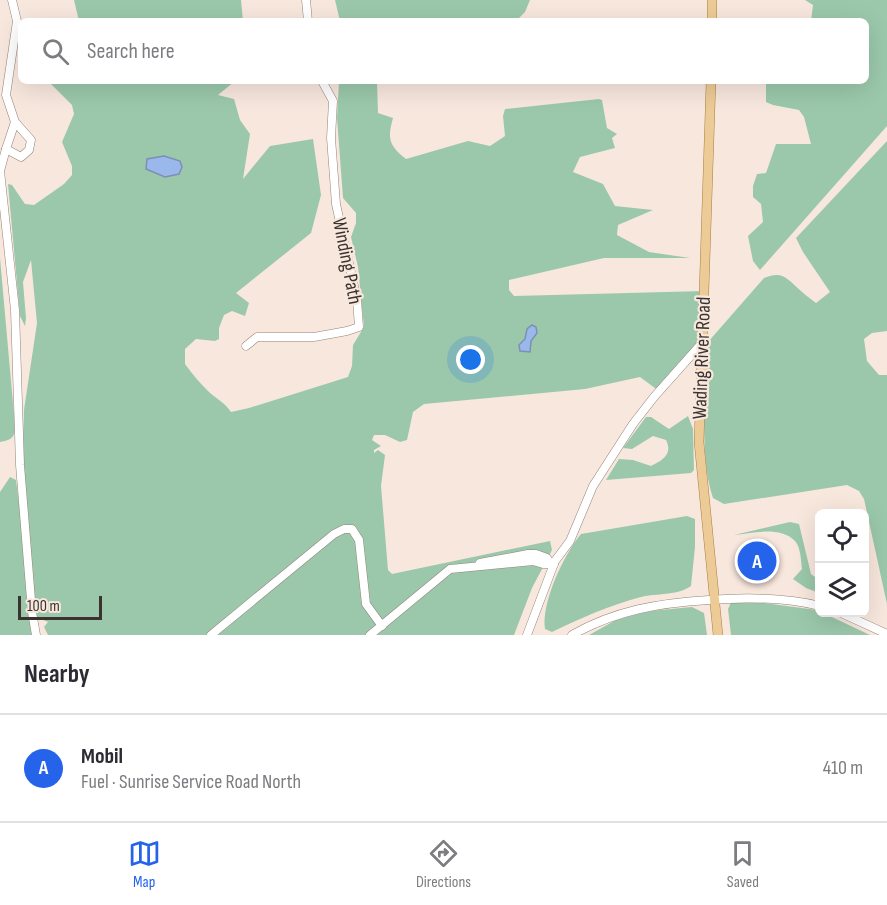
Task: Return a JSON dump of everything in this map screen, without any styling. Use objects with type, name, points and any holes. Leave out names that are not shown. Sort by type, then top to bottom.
[{"type":"main road","points":[[712,0],[712,18]]},
{"type":"main road","name":"Wading River Road","points":[[711,84],[699,442],[718,635]]},
{"type":"street","points":[[6,149],[21,157],[29,150],[31,140],[15,122],[6,95],[17,21],[12,0]]},
{"type":"street","points":[[306,0],[308,18]]},
{"type":"street","name":"Winding Path","points":[[246,346],[257,337],[314,337],[359,327],[357,300],[336,204],[331,138],[333,101],[323,84]]},
{"type":"street","points":[[15,122],[0,171],[15,310],[20,465],[32,612],[36,635]]},
{"type":"street","points":[[527,635],[552,564],[570,541],[593,486],[633,424],[703,342]]},
{"type":"street","points":[[215,633],[334,534],[344,529],[352,529],[359,540],[366,604],[382,626]]},
{"type":"street","points":[[370,635],[450,569],[470,567],[477,563],[510,561],[536,554],[547,558],[552,564]]},
{"type":"street","points":[[572,635],[597,622],[636,609],[666,603],[714,599],[782,599],[815,605]]},
{"type":"street","points":[[850,617],[887,634]]},
{"type":"green space","points":[[74,0],[241,0],[243,18],[78,18]]},
{"type":"green space","points":[[335,0],[530,0],[525,12],[519,18],[339,18]]},
{"type":"green space","points":[[805,0],[887,0],[887,126],[760,270],[753,261],[748,236],[763,222],[761,204],[753,197],[753,186],[757,174],[766,173],[776,144],[811,144],[804,117],[799,110],[766,102],[766,84],[869,84],[869,18],[811,18],[813,5]]},
{"type":"green space","points":[[51,84],[231,84],[218,95],[234,99],[240,120],[250,134],[243,179],[270,146],[313,139],[321,195],[311,233],[236,293],[249,303],[245,316],[232,311],[224,315],[219,328],[219,339],[215,341],[196,339],[185,349],[185,364],[206,389],[231,412],[348,377],[352,366],[353,345],[364,327],[358,267],[351,237],[356,223],[356,213],[343,198],[337,118],[339,84],[377,84],[378,113],[393,118],[390,131],[391,141],[396,150],[406,159],[468,141],[490,146],[505,136],[503,116],[505,109],[602,100],[607,128],[617,134],[612,138],[615,148],[580,157],[573,172],[603,184],[615,206],[653,210],[618,225],[617,235],[649,252],[690,258],[604,258],[509,280],[509,290],[514,296],[704,291],[703,342],[659,391],[640,377],[585,389],[424,404],[413,412],[407,440],[400,442],[385,435],[374,435],[372,440],[381,446],[374,450],[374,453],[378,450],[385,455],[381,486],[388,570],[392,574],[550,541],[552,550],[532,588],[514,635],[48,635],[44,627],[48,622],[31,615],[33,635],[0,635],[0,492],[10,477],[16,480],[21,520],[24,410],[37,323],[31,260],[23,282],[25,326],[20,316],[8,184],[12,185],[25,204],[34,205],[64,184],[72,175],[72,166],[62,142],[74,114],[72,105]]},
{"type":"green space","points":[[887,141],[887,331],[872,333],[864,339],[867,361],[879,375],[887,375],[887,604],[869,522],[869,509],[866,509],[859,491],[847,485],[724,504],[713,498],[706,463],[704,425],[708,342],[764,278],[780,275],[816,303],[830,292],[796,238]]},
{"type":"green space","points":[[0,258],[15,426],[12,438],[0,442]]},
{"type":"green space","points":[[688,416],[693,429],[694,470],[691,473],[606,480],[619,459],[633,460],[651,466],[666,456],[668,445],[666,440],[653,436],[632,449],[623,448],[646,417],[651,417],[669,429]]},
{"type":"green space","points":[[687,516],[695,519],[691,586],[667,594],[641,597],[618,604],[552,632],[545,629],[547,606],[555,579],[581,534]]},
{"type":"green space","points":[[790,522],[799,524],[811,574],[815,577],[815,591],[793,579],[802,569],[798,547],[789,536],[774,532],[734,535]]},
{"type":"green space","points":[[731,602],[764,603],[815,610],[815,617],[832,617],[870,635],[731,635],[728,609]]},
{"type":"green space","points":[[692,607],[704,613],[707,635],[589,635],[616,620],[650,611]]},
{"type":"water","points":[[164,156],[180,161],[182,167],[179,174],[165,177],[146,169],[147,159]]},
{"type":"water","points":[[532,325],[536,327],[537,333],[531,341],[530,352],[520,351],[519,345],[525,339],[527,329]]},
{"type":"place","name":"Mobil","points":[[757,561]]}]
